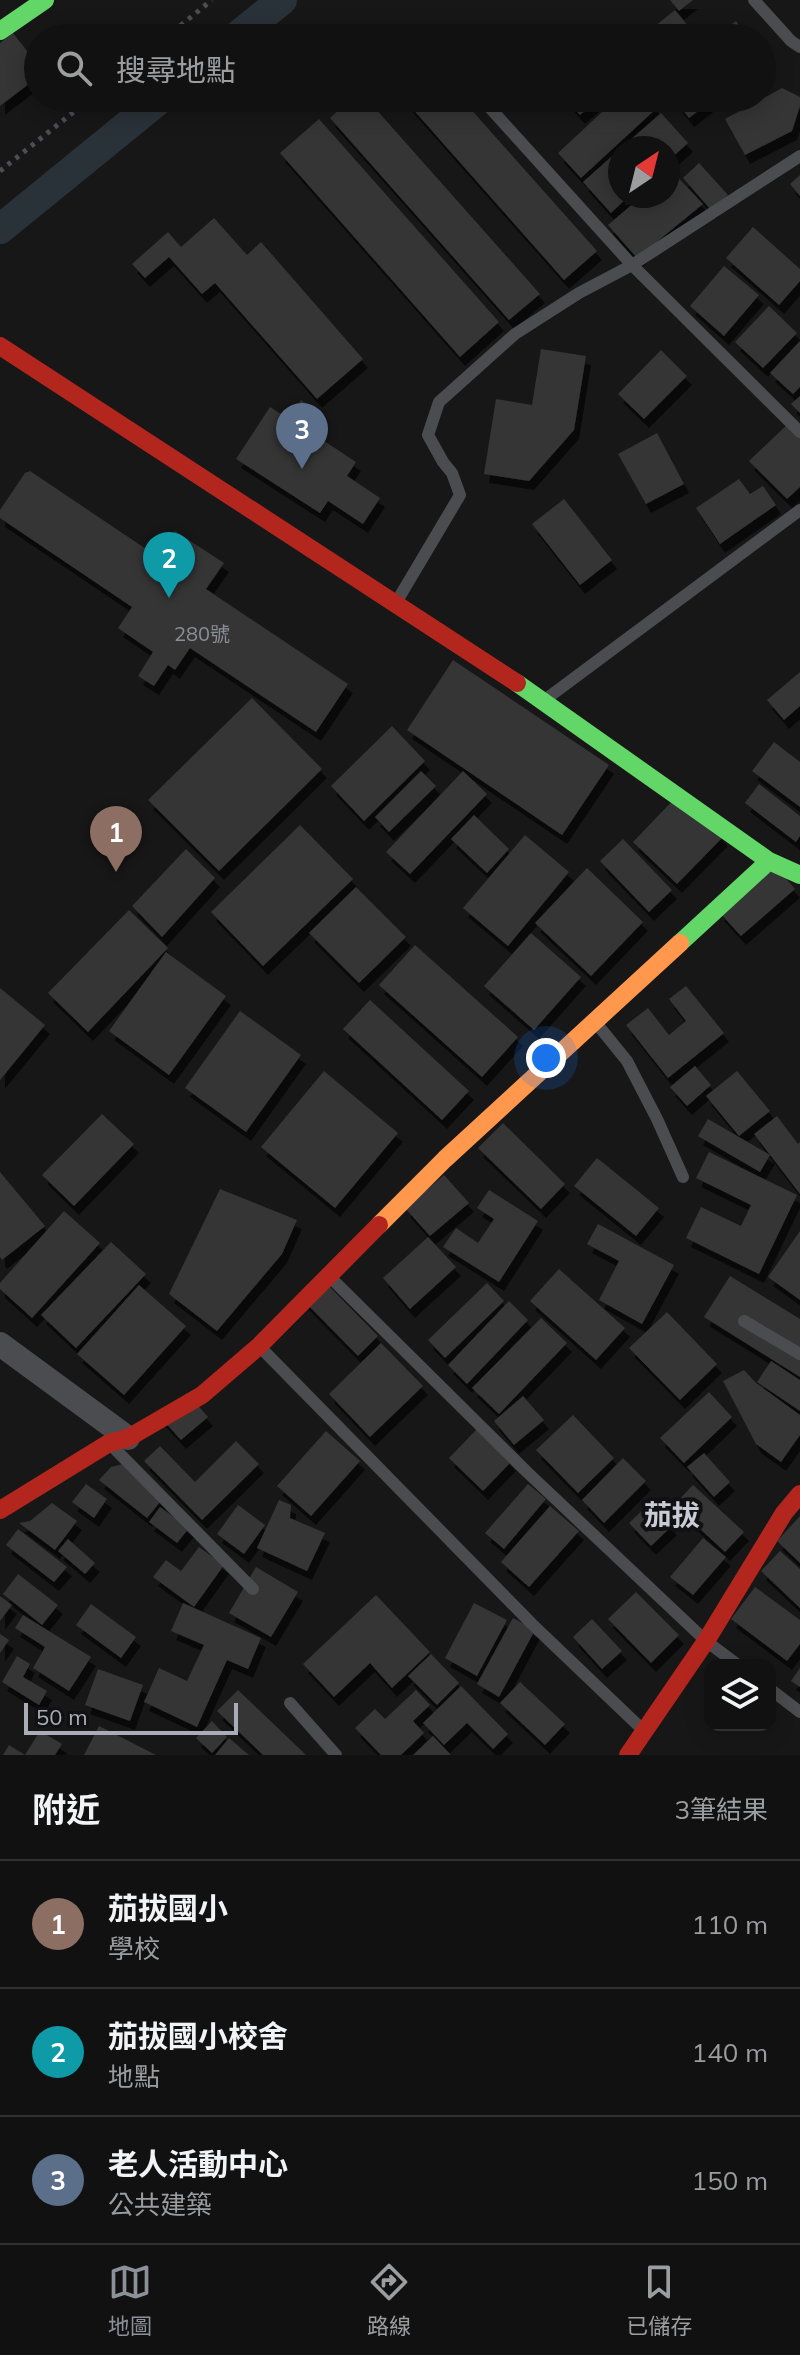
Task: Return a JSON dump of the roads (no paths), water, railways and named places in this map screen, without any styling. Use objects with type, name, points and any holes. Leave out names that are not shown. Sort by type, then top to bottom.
[{"type":"street","points":[[0,31],[45,0]]},
{"type":"street","points":[[0,346],[544,700],[769,861],[800,875]]},
{"type":"street","points":[[0,1510],[202,1395],[259,1346],[445,1159],[769,861]]},
{"type":"street","points":[[0,1344],[119,1441]]},
{"type":"street","points":[[628,1755],[706,1641],[784,1513],[800,1494]]},
{"type":"lane","points":[[754,0],[776,24]]},
{"type":"lane","points":[[776,24],[800,47]]},
{"type":"lane","points":[[494,112],[632,265],[800,432]]},
{"type":"lane","points":[[396,603],[460,495],[452,473],[428,435],[439,402],[515,334],[579,293],[632,265],[800,156]]},
{"type":"lane","points":[[544,700],[800,510]]},
{"type":"lane","points":[[595,1022],[627,1061],[683,1177]]},
{"type":"lane","points":[[330,1277],[527,1472],[706,1641],[730,1659]]},
{"type":"lane","points":[[744,1321],[800,1354]]},
{"type":"lane","points":[[259,1346],[532,1624],[644,1731]]},
{"type":"lane","points":[[119,1441],[253,1589]]},
{"type":"lane","points":[[776,1694],[800,1712]]},
{"type":"lane","points":[[290,1703],[336,1755]]},
{"type":"waterway","points":[[252,24],[282,0]]},
{"type":"waterway","points":[[0,229],[144,112]]},
{"type":"place","name":"老人活動中心","points":[[302,469]]},
{"type":"place","name":"茄拔國小校舍","points":[[169,598]]},
{"type":"place","name":"茄拔國小","points":[[116,872]]},
{"type":"district","name":"茄拔","points":[[672,1515]]}]
